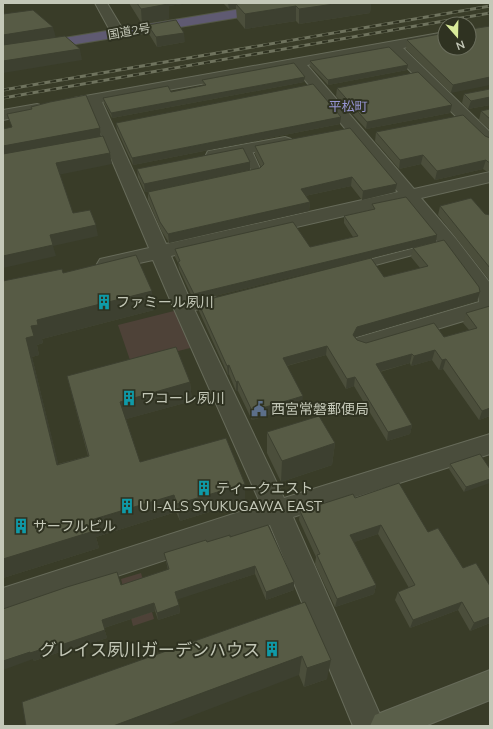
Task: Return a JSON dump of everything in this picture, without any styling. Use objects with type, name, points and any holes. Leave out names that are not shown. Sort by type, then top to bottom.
[{"type":"highway","name":"国道2号","points":[[3,42],[121,20],[247,3]]},
{"type":"highway","name":"国道2号","points":[[3,52],[121,20],[302,3]]},
{"type":"street","points":[[101,3],[121,20]]},
{"type":"street","points":[[3,115],[437,37]]},
{"type":"street","points":[[392,45],[421,73],[454,98],[457,117],[490,141]]},
{"type":"street","points":[[297,62],[358,132],[449,243],[486,283],[490,306],[364,343]]},
{"type":"street","points":[[406,76],[421,73]]},
{"type":"street","points":[[92,99],[132,172],[159,252],[277,511],[370,726]]},
{"type":"street","points":[[457,117],[484,112]]},
{"type":"street","points":[[200,158],[300,138]]},
{"type":"street","points":[[92,268],[490,177]]},
{"type":"street","points":[[3,601],[277,511],[490,444]]},
{"type":"street","points":[[386,726],[490,685]]},
{"type":"lane","points":[[235,178],[257,173],[246,149]]},
{"type":"lane","points":[[343,269],[449,243]]},
{"type":"lane","points":[[184,309],[222,299]]},
{"type":"shaded area","points":[[178,310],[194,347],[131,363],[118,325]]},
{"type":"shaded area","points":[[141,573],[154,619],[133,626],[121,579]]},
{"type":"building","points":[[137,3],[167,3],[168,4],[141,9]]},
{"type":"building","points":[[341,3],[299,9],[296,6],[245,14],[236,4]]},
{"type":"building","points":[[33,10],[53,27],[3,35],[3,14]]},
{"type":"building","points":[[176,20],[184,33],[156,37],[148,25]]},
{"type":"building","points":[[490,26],[490,77],[453,85],[407,40],[437,34],[437,56],[477,56],[477,28]]},
{"type":"building","points":[[65,36],[80,49],[3,61],[3,45]]},
{"type":"building","points":[[389,47],[408,65],[328,80],[310,61]]},
{"type":"building","points":[[294,63],[305,77],[111,113],[103,98],[168,86],[171,92],[206,85],[202,80]]},
{"type":"building","points":[[418,72],[452,105],[367,122],[337,88]]},
{"type":"building","points":[[313,84],[341,117],[132,158],[116,123]]},
{"type":"building","points":[[490,89],[490,97],[471,101],[464,94]]},
{"type":"building","points":[[86,95],[100,128],[3,146],[3,129],[12,127],[7,114],[32,109],[31,107],[50,102]]},
{"type":"building","points":[[490,109],[490,119],[481,111]]},
{"type":"building","points":[[463,115],[485,136],[490,138],[490,162],[486,160],[437,171],[423,155],[400,160],[376,132]]},
{"type":"building","points":[[350,128],[397,184],[363,191],[352,177],[301,189],[310,202],[168,234],[160,222],[148,192],[260,168],[264,164],[255,146]]},
{"type":"building","points":[[103,136],[110,153],[56,163],[73,213],[90,210],[96,225],[50,235],[53,245],[3,256],[3,154]]},
{"type":"building","points":[[243,148],[250,162],[144,184],[137,169]]},
{"type":"building","points":[[406,197],[437,235],[194,294],[178,262],[180,261],[175,249],[293,222],[310,247],[358,236],[344,216],[375,209],[372,204]]},
{"type":"building","points":[[471,198],[485,214],[490,215],[490,268],[440,206]]},
{"type":"building","points":[[444,240],[479,287],[480,292],[357,327],[353,335],[357,340],[366,343],[434,323],[444,337],[477,328],[466,313],[490,306],[490,408],[482,411],[446,359],[442,360],[435,350],[414,356],[412,354],[376,364],[412,425],[388,432],[355,377],[347,379],[327,346],[283,358],[303,396],[252,411],[238,381],[236,382],[229,365],[227,366],[198,302],[371,258],[384,277],[428,266],[413,248]]},
{"type":"building","points":[[136,255],[152,291],[37,320],[38,325],[31,326],[34,336],[26,338],[57,465],[89,456],[67,376],[176,347],[190,382],[120,402],[140,462],[226,438],[245,484],[177,504],[174,495],[91,520],[94,531],[3,559],[3,281],[62,269],[63,273]]},
{"type":"building","points":[[319,416],[335,443],[282,461],[267,432]]},
{"type":"building","points":[[480,454],[490,469],[490,479],[466,487],[450,464]]},
{"type":"building","points":[[399,483],[428,532],[438,528],[463,568],[476,563],[490,586],[490,617],[474,623],[462,602],[413,620],[398,592],[415,585],[381,525],[350,535],[376,585],[337,599],[317,555],[320,554],[300,511],[353,494],[355,498]]},
{"type":"building","points":[[268,525],[294,582],[266,592],[255,566],[175,592],[179,605],[157,613],[154,603],[102,620],[105,630],[61,645],[61,643],[3,661],[3,609],[117,572],[121,585],[169,569],[164,553],[206,540],[207,542],[230,535],[230,537]]},
{"type":"building","points":[[305,602],[331,660],[307,668],[302,656],[113,726],[26,726],[22,702]]},
{"type":"railway","points":[[3,90],[490,6]]},
{"type":"railway","points":[[3,98],[490,13]]},
{"type":"place","name":"ファミール夙川","points":[[104,302]]},
{"type":"place","name":"ワコーレ夙川","points":[[129,398]]},
{"type":"place","name":"西宮常磐郵便局","points":[[259,409]]},
{"type":"place","name":"ティークエスト","points":[[204,488]]},
{"type":"place","name":"U I-ALS SYUKUGAWA EAST","points":[[127,506]]},
{"type":"place","name":"サーフルビル","points":[[21,526]]},
{"type":"place","name":"グレイス夙川ガーデンハウス","points":[[272,649]]},
{"type":"district","name":"平松町","points":[[348,106]]}]
